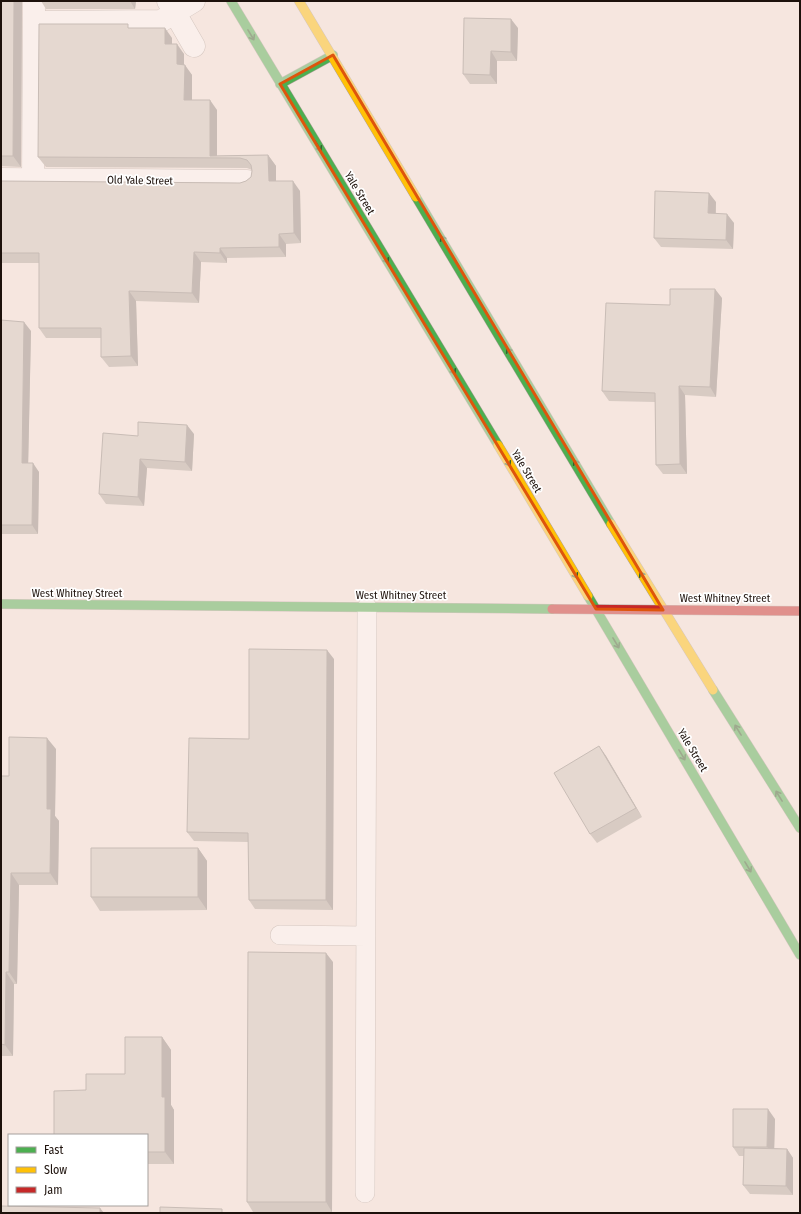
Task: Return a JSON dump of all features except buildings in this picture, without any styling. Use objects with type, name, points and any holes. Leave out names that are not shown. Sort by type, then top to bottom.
[{"type":"main road","name":"Yale Street","points":[[231,1],[596,609],[800,955]]},
{"type":"main road","points":[[299,1],[333,55],[663,610],[800,828]]},
{"type":"main road","points":[[280,84],[333,55]]},
{"type":"main road","name":"West Whitney Street","points":[[1,604],[800,611]]},
{"type":"street","points":[[33,179],[34,11],[161,21],[171,7],[194,1]]},
{"type":"street","points":[[171,7],[194,46]]},
{"type":"street","name":"Old Yale Street","points":[[1,179],[247,181]]},
{"type":"lane","points":[[365,1193],[367,607]]},
{"type":"lane","points":[[280,935],[366,936]]},
{"type":"highlighted area","points":[[333,55],[663,610],[596,609],[280,84]]},
{"type":"traffic: fast","points":[[231,1],[498,445]]},
{"type":"traffic: fast","points":[[280,84],[333,55]]},
{"type":"traffic: fast","points":[[416,197],[611,524]]},
{"type":"traffic: fast","points":[[588,596],[800,955]]},
{"type":"traffic: fast","points":[[1,604],[552,609]]},
{"type":"traffic: fast","points":[[713,690],[800,828]]},
{"type":"traffic: slow","points":[[299,1],[416,197]]},
{"type":"traffic: slow","points":[[498,445],[588,596]]},
{"type":"traffic: slow","points":[[611,524],[713,690]]},
{"type":"traffic: jam","points":[[552,609],[800,611]]}]
